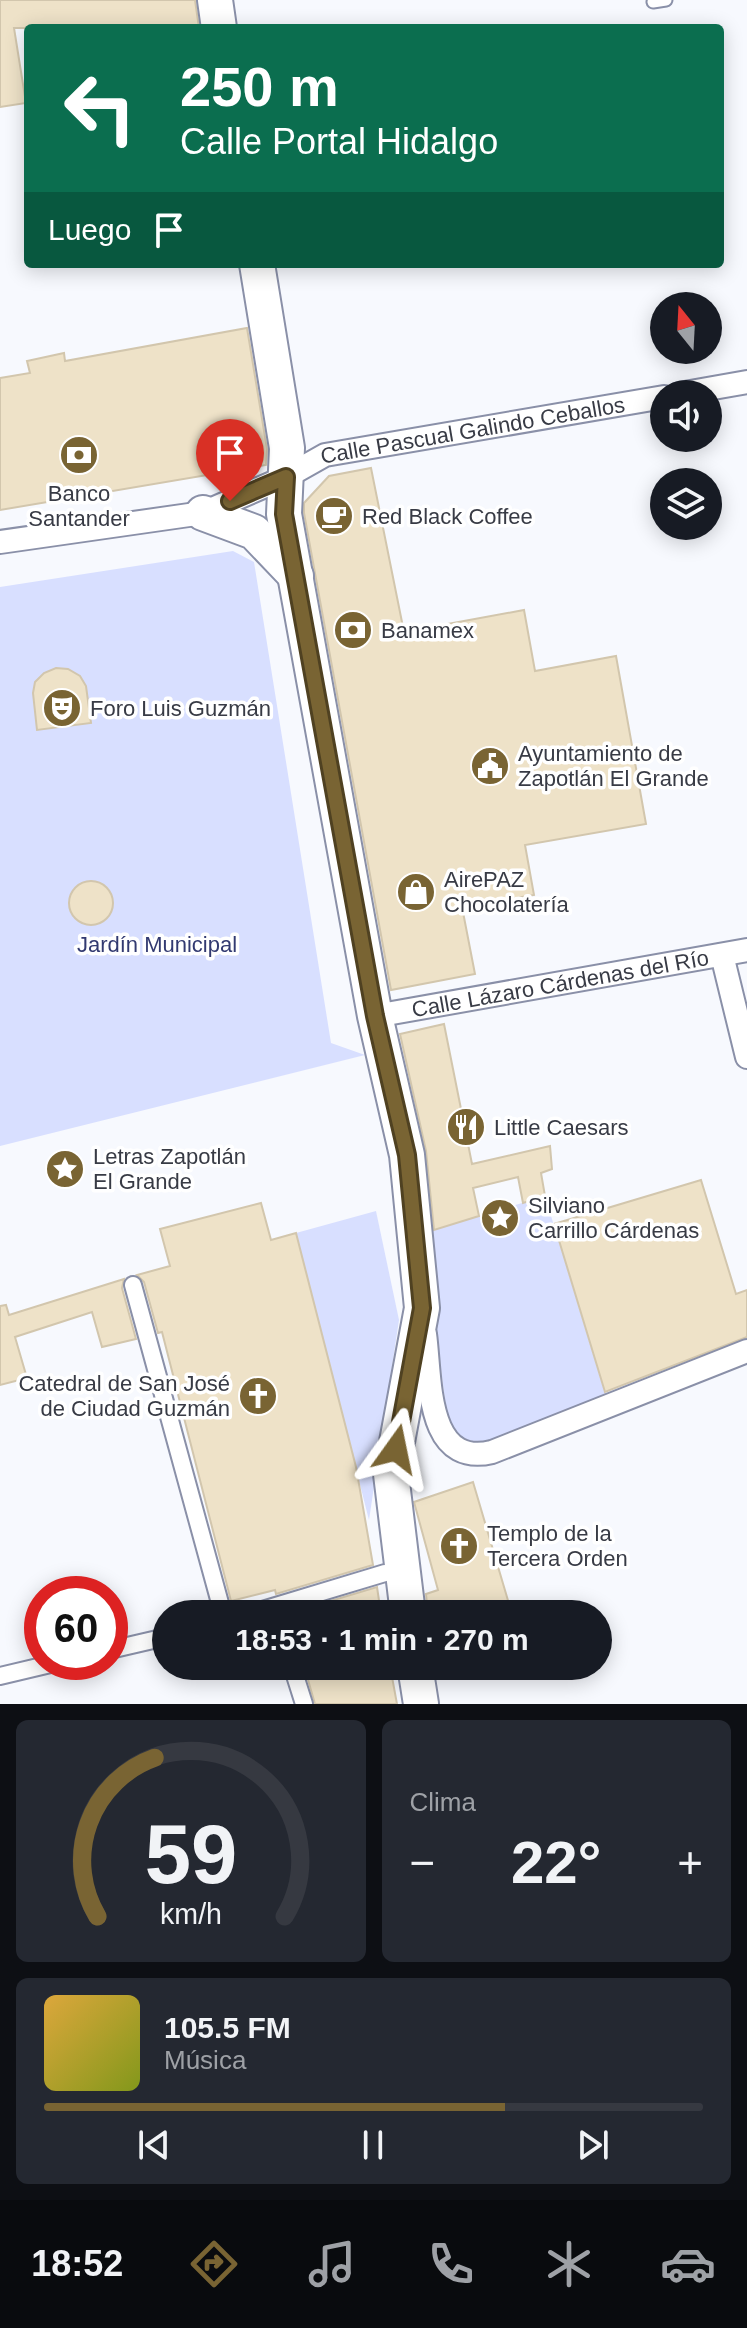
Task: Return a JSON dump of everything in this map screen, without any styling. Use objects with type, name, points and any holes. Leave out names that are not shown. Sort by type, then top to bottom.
[{"type":"main road","points":[[215,0],[218,24]]},
{"type":"main road","points":[[258,268],[287,448],[284,514],[375,1016],[407,1155],[422,1308],[391,1474],[406,1600]]},
{"type":"main road","points":[[203,513],[254,532],[296,576]]},
{"type":"main road","points":[[417,1680],[421,1704]]},
{"type":"street","points":[[722,386],[747,382]]},
{"type":"street","name":"Calle Pascual Galindo Ceballos","points":[[0,542],[203,513],[286,477],[325,455],[650,399]]},
{"type":"street","name":"Calle Lázaro Cárdenas del Río","points":[[375,1016],[747,950]]},
{"type":"street","points":[[722,955],[747,1057]]},
{"type":"street","points":[[133,1285],[219,1600]]},
{"type":"street","points":[[422,1308],[436,1421],[449,1445],[470,1454],[492,1452],[747,1351]]},
{"type":"street","points":[[302,1600],[385,1573]]},
{"type":"street","points":[[128,1646],[152,1640]]},
{"type":"street","points":[[0,1676],[24,1670]]},
{"type":"street","points":[[296,1680],[304,1704]]},
{"type":"green space","name":"Jardín Municipal","points":[[233,551],[254,562],[331,1043],[365,1055],[0,1146],[0,587]]},
{"type":"green space","points":[[545,1196],[606,1397],[492,1440],[470,1441],[458,1434],[447,1415],[423,1233]]},
{"type":"green space","points":[[376,1211],[399,1320],[369,1520],[296,1233]]},
{"type":"building","points":[[0,0],[195,0],[198,24],[24,24],[24,28],[14,28],[24,103],[0,107]]},
{"type":"building","points":[[247,328],[267,449],[266,465],[0,510],[0,378],[30,373],[27,361],[64,353],[65,361]]},
{"type":"building","name":"Ayuntamiento de Zapotlán El Grande","points":[[371,468],[404,632],[524,610],[535,671],[616,656],[646,824],[525,845],[534,895],[462,907],[475,974],[391,990],[304,513],[304,503],[329,476]]},
{"type":"building","name":"Foro Luis Guzmán","points":[[56,668],[68,669],[80,676],[86,686],[91,723],[37,730],[33,693],[35,682],[44,673]]},
{"type":"building","points":[[91,881],[107,887],[113,903],[107,919],[91,925],[75,919],[69,903],[75,887]]},
{"type":"building","points":[[444,1024],[472,1164],[550,1146],[552,1169],[541,1173],[545,1196],[523,1203],[518,1177],[473,1188],[479,1216],[434,1230],[426,1151],[400,1034]]},
{"type":"building","points":[[701,1180],[736,1294],[747,1290],[747,1337],[605,1392],[554,1224]]},
{"type":"building","name":"Catedral de San José de Ciudad Guzmán","points":[[261,1203],[271,1240],[296,1233],[356,1467],[373,1565],[276,1594],[275,1590],[231,1600],[162,1332],[158,1333],[144,1282],[137,1275],[170,1266],[160,1229]]},
{"type":"building","points":[[124,1279],[122,1288],[136,1339],[102,1347],[92,1312],[15,1337],[27,1378],[0,1385],[0,1306],[6,1305],[9,1315]]},
{"type":"building","name":"Templo de la Tercera Orden","points":[[473,1482],[508,1600],[427,1600],[426,1594],[438,1590],[414,1502]]},
{"type":"building","points":[[377,1587],[379,1600],[334,1600]]},
{"type":"building","points":[[308,1680],[393,1680],[397,1704],[315,1704]]},
{"type":"place","name":"Banco Santander","points":[[79,455]]},
{"type":"place","name":"Red Black Coffee","points":[[334,516]]},
{"type":"place","name":"Banamex","points":[[353,630]]},
{"type":"place","name":"Foro Luis Guzmán","points":[[62,708]]},
{"type":"place","name":"Ayuntamiento de Zapotlán El Grande","points":[[490,766]]},
{"type":"place","name":"AirePAZ Chocolatería","points":[[416,892]]},
{"type":"place","name":"Little Caesars","points":[[466,1127]]},
{"type":"place","name":"Letras Zapotlán El Grande","points":[[65,1169]]},
{"type":"place","name":"Silviano Carrillo Cárdenas","points":[[500,1218]]},
{"type":"place","name":"Catedral de San José de Ciudad Guzmán","points":[[258,1396]]},
{"type":"place","name":"Templo de la Tercera Orden","points":[[459,1546]]},
{"type":"route","points":[[230,501],[286,477],[284,514],[375,1016],[407,1155],[422,1308],[396,1449]]}]
